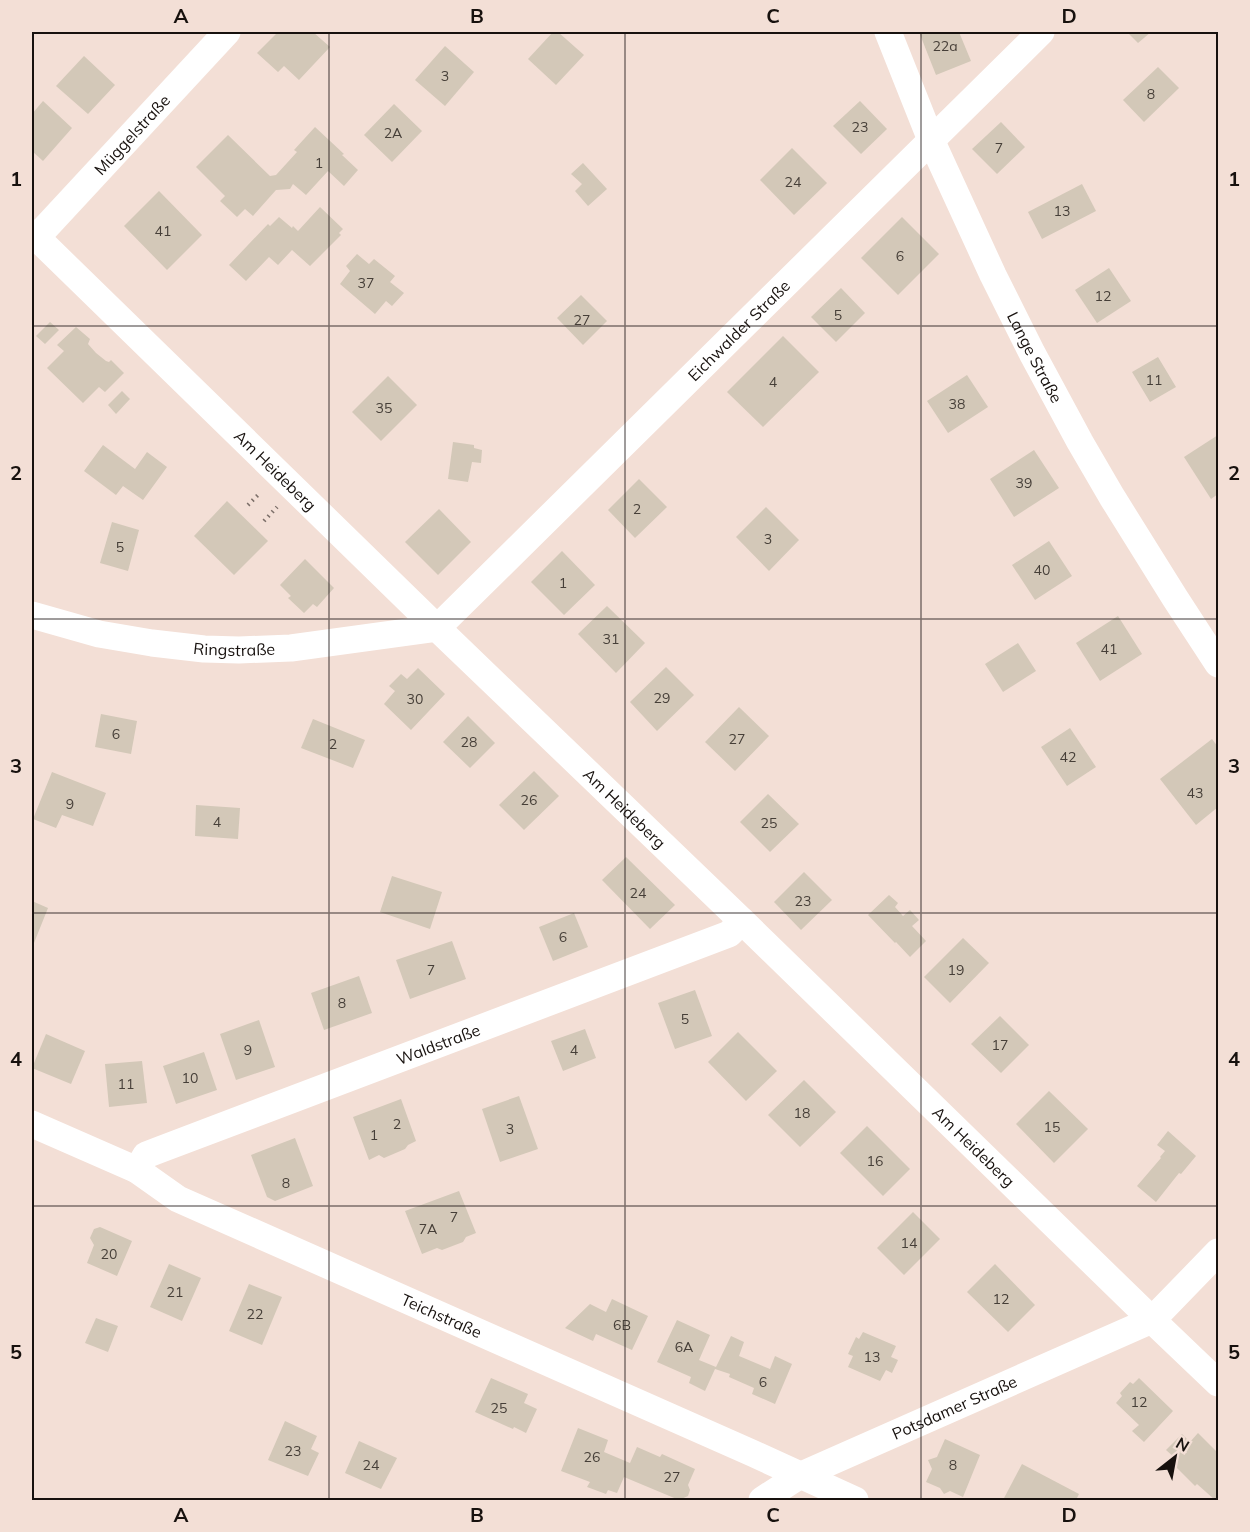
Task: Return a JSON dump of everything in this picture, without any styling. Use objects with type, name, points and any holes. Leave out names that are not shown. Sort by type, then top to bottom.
[{"type":"street","name":"Müggelstraße","points":[[34,236],[226,32]]},
{"type":"street","name":"Lange Straße","points":[[888,32],[931,140],[993,275],[1032,353],[1112,497],[1218,664]]},
{"type":"street","name":"Eichwalder Straße","points":[[437,628],[1041,32]]},
{"type":"street","name":"Am Heideberg","points":[[34,236],[1218,1383]]},
{"type":"street","name":"Ringstraße","points":[[32,615],[99,634],[204,649],[291,648],[437,628]]},
{"type":"street","name":"Waldstraße","points":[[137,1170],[146,1155],[729,934],[742,921]]},
{"type":"street","name":"Teichstraße","points":[[32,1124],[137,1170],[178,1199],[855,1500]]},
{"type":"street","points":[[1152,1320],[1218,1252]]},
{"type":"street","name":"Potsdamer Straße","points":[[762,1500],[799,1476],[1152,1320]]},
{"type":"building","points":[[278,32],[313,32],[330,47],[299,80],[284,66],[278,72],[257,53]]},
{"type":"building","points":[[553,32],[558,32],[584,55],[556,85],[528,59]]},
{"type":"building","points":[[919,32],[959,32],[971,61],[936,75]]},
{"type":"building","points":[[1127,32],[1151,32],[1138,43]]},
{"type":"building","points":[[445,46],[474,72],[445,106],[415,80]]},
{"type":"building","points":[[84,56],[115,85],[88,114],[56,86]]},
{"type":"building","points":[[1158,67],[1179,88],[1144,122],[1123,100]]},
{"type":"building","points":[[43,101],[72,128],[43,161],[32,151],[32,114]]},
{"type":"building","points":[[860,101],[887,129],[861,154],[833,126]]},
{"type":"building","points":[[394,104],[422,131],[392,162],[364,135]]},
{"type":"building","points":[[1001,122],[1025,147],[997,174],[972,149]]},
{"type":"building","points":[[315,127],[358,170],[344,186],[328,171],[306,195],[293,184],[290,189],[276,190],[253,216],[245,209],[237,217],[220,201],[225,196],[196,167],[228,135],[270,176],[276,175]]},
{"type":"building","points":[[792,148],[827,183],[794,215],[760,180]]},
{"type":"building","points":[[583,163],[607,189],[588,206],[575,191],[582,184],[571,174]]},
{"type":"building","points":[[1082,184],[1096,211],[1042,239],[1028,212]]},
{"type":"building","points":[[159,191],[202,235],[167,270],[124,226]]},
{"type":"building","points":[[320,207],[343,229],[339,233],[341,235],[310,266],[292,250],[278,265],[269,257],[246,281],[229,265],[268,224],[270,226],[279,217],[298,231]]},
{"type":"building","points":[[902,217],[939,254],[898,295],[861,258]]},
{"type":"building","points":[[357,254],[369,264],[374,259],[395,276],[390,282],[404,293],[392,306],[386,301],[375,314],[340,284],[350,271],[346,266]]},
{"type":"building","points":[[1109,268],[1131,301],[1097,323],[1075,290]]},
{"type":"building","points":[[841,288],[865,313],[836,342],[811,317]]},
{"type":"building","points":[[581,295],[607,321],[583,345],[557,318]]},
{"type":"building","points":[[50,322],[59,330],[45,344],[36,336]]},
{"type":"building","points":[[76,327],[90,339],[88,344],[96,353],[106,361],[111,360],[124,373],[105,392],[99,387],[83,403],[47,368],[64,351],[57,345]]},
{"type":"building","points":[[783,336],[819,372],[763,427],[727,392]]},
{"type":"building","points":[[1158,357],[1176,387],[1150,402],[1132,372]]},
{"type":"building","points":[[967,375],[988,407],[948,433],[927,401]]},
{"type":"building","points":[[388,376],[417,405],[381,441],[352,412]]},
{"type":"building","points":[[122,391],[130,399],[116,414],[108,405]]},
{"type":"building","points":[[1218,435],[1218,494],[1211,499],[1184,457]]},
{"type":"building","points":[[453,442],[474,445],[474,448],[482,450],[481,463],[472,462],[468,482],[448,479]]},
{"type":"building","points":[[103,445],[135,469],[147,452],[167,467],[143,500],[123,486],[116,495],[84,471]]},
{"type":"building","points":[[1034,450],[1059,488],[1014,517],[990,479]]},
{"type":"building","points":[[639,479],[667,507],[635,538],[608,510]]},
{"type":"building","points":[[227,501],[268,541],[234,575],[194,536]]},
{"type":"building","points":[[766,507],[799,540],[769,571],[736,537]]},
{"type":"building","points":[[439,509],[471,542],[438,575],[405,542]]},
{"type":"building","points":[[112,522],[139,530],[128,571],[100,563]]},
{"type":"building","points":[[1049,541],[1072,576],[1035,600],[1012,565]]},
{"type":"building","points":[[562,551],[595,585],[564,615],[531,582]]},
{"type":"building","points":[[305,559],[334,588],[317,607],[313,604],[304,613],[288,598],[291,596],[280,585]]},
{"type":"building","points":[[607,606],[645,643],[616,673],[578,634]]},
{"type":"building","points":[[1118,616],[1142,654],[1100,681],[1076,643]]},
{"type":"building","points":[[1018,643],[1036,671],[1003,692],[985,664]]},
{"type":"building","points":[[666,667],[694,695],[657,731],[630,702]]},
{"type":"building","points":[[418,668],[445,694],[411,730],[384,704],[395,691],[389,686],[401,674],[407,679]]},
{"type":"building","points":[[739,707],[769,736],[735,771],[705,742]]},
{"type":"building","points":[[101,714],[137,721],[131,754],[95,747]]},
{"type":"building","points":[[468,716],[495,743],[470,768],[443,742]]},
{"type":"building","points":[[313,719],[365,740],[353,768],[301,748]]},
{"type":"building","points":[[1070,728],[1096,767],[1067,786],[1041,747]]},
{"type":"building","points":[[1212,739],[1218,747],[1218,807],[1196,825],[1160,779]]},
{"type":"building","points":[[534,771],[559,796],[524,830],[499,805]]},
{"type":"building","points":[[52,772],[106,793],[93,826],[62,815],[56,828],[33,819]]},
{"type":"building","points":[[768,794],[799,824],[770,852],[740,822]]},
{"type":"building","points":[[196,805],[240,808],[238,839],[195,836]]},
{"type":"building","points":[[626,857],[675,905],[650,929],[602,880]]},
{"type":"building","points":[[804,872],[832,900],[801,930],[774,902]]},
{"type":"building","points":[[392,876],[442,892],[430,929],[380,912]]},
{"type":"building","points":[[889,895],[898,903],[895,907],[903,916],[910,910],[919,920],[912,926],[926,941],[910,957],[868,915]]},
{"type":"building","points":[[32,901],[48,908],[32,948]]},
{"type":"building","points":[[574,913],[588,947],[553,961],[539,927]]},
{"type":"building","points":[[963,938],[989,963],[950,1003],[924,977]]},
{"type":"building","points":[[452,941],[466,979],[410,999],[396,960]]},
{"type":"building","points":[[359,976],[372,1013],[324,1030],[311,993]]},
{"type":"building","points":[[695,990],[712,1036],[675,1049],[658,1003]]},
{"type":"building","points":[[1000,1016],[1029,1045],[1001,1073],[971,1044]]},
{"type":"building","points":[[259,1020],[275,1067],[236,1080],[220,1034]]},
{"type":"building","points":[[585,1029],[596,1058],[563,1071],[551,1041]]},
{"type":"building","points":[[738,1032],[777,1071],[746,1101],[708,1062]]},
{"type":"building","points":[[46,1034],[85,1051],[71,1084],[32,1068]]},
{"type":"building","points":[[204,1052],[217,1090],[176,1104],[163,1066]]},
{"type":"building","points":[[142,1061],[147,1103],[109,1107],[105,1064]]},
{"type":"building","points":[[804,1080],[836,1112],[800,1147],[768,1115]]},
{"type":"building","points":[[1049,1091],[1088,1129],[1054,1163],[1016,1124]]},
{"type":"building","points":[[519,1096],[538,1149],[500,1162],[482,1109]]},
{"type":"building","points":[[401,1099],[416,1141],[405,1149],[384,1158],[379,1155],[369,1160],[353,1117]]},
{"type":"building","points":[[867,1126],[910,1169],[883,1196],[840,1153]]},
{"type":"building","points":[[1168,1131],[1196,1156],[1156,1202],[1137,1186],[1165,1151],[1157,1145]]},
{"type":"building","points":[[295,1138],[313,1186],[275,1201],[267,1197],[251,1155]]},
{"type":"building","points":[[459,1191],[476,1233],[466,1237],[463,1242],[422,1254],[405,1211]]},
{"type":"building","points":[[913,1212],[940,1239],[904,1275],[877,1248]]},
{"type":"building","points":[[100,1227],[132,1241],[117,1276],[87,1263],[94,1245],[90,1238],[94,1229]]},
{"type":"building","points":[[169,1264],[201,1278],[182,1321],[150,1307]]},
{"type":"building","points":[[995,1264],[1035,1305],[1008,1332],[967,1292]]},
{"type":"building","points":[[249,1284],[282,1297],[262,1345],[229,1331]]},
{"type":"building","points":[[612,1299],[648,1316],[632,1350],[596,1334],[593,1341],[565,1328],[590,1304],[606,1312]]},
{"type":"building","points":[[96,1318],[118,1326],[108,1352],[85,1343]]},
{"type":"building","points":[[677,1320],[710,1335],[699,1360],[716,1367],[731,1336],[744,1342],[739,1356],[770,1369],[775,1356],[792,1364],[775,1404],[752,1394],[754,1388],[729,1377],[730,1374],[715,1369],[705,1391],[689,1383],[691,1377],[657,1362]]},
{"type":"building","points":[[863,1332],[896,1346],[891,1357],[898,1360],[892,1373],[886,1370],[880,1381],[848,1367],[853,1356],[848,1354],[856,1337],[859,1339]]},
{"type":"building","points":[[491,1378],[528,1394],[524,1403],[537,1409],[526,1433],[475,1412]]},
{"type":"building","points":[[1139,1378],[1173,1411],[1144,1442],[1132,1431],[1139,1425],[1116,1403],[1122,1396],[1120,1393],[1130,1382],[1133,1384]]},
{"type":"building","points":[[285,1421],[317,1436],[311,1449],[319,1453],[308,1476],[268,1460]]},
{"type":"building","points":[[578,1428],[608,1440],[604,1452],[630,1463],[637,1447],[660,1457],[662,1454],[695,1469],[688,1485],[690,1490],[688,1496],[679,1500],[624,1477],[617,1493],[608,1490],[606,1494],[587,1487],[590,1482],[561,1471]]},
{"type":"building","points":[[1198,1433],[1218,1453],[1218,1500],[1215,1500],[1197,1484],[1195,1486],[1171,1462],[1175,1458],[1166,1450],[1182,1434],[1190,1442]]},
{"type":"building","points":[[945,1439],[980,1455],[963,1497],[950,1491],[944,1494],[940,1488],[926,1482],[932,1469],[928,1460],[937,1457]]},
{"type":"building","points":[[359,1441],[397,1458],[381,1489],[345,1473]]},
{"type":"building","points":[[1022,1464],[1079,1494],[1076,1500],[1003,1500]]}]
